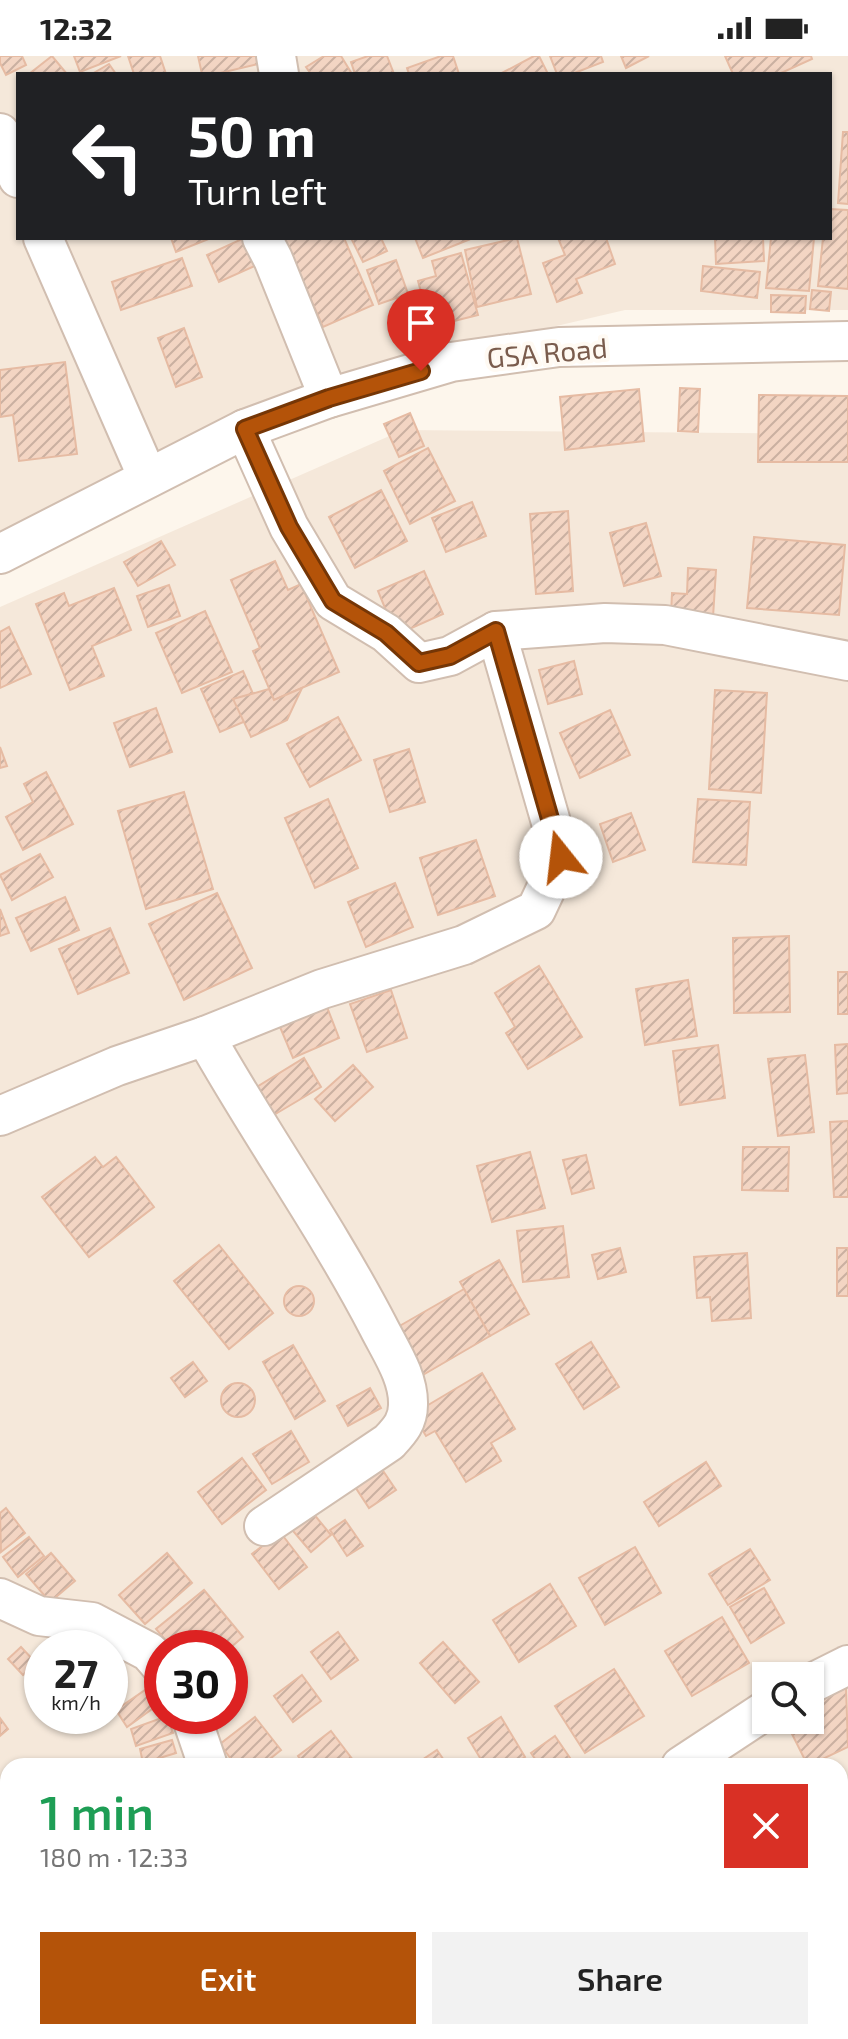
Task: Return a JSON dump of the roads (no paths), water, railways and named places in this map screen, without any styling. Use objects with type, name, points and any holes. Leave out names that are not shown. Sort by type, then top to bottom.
[{"type":"street","points":[[0,133],[16,173]]},
{"type":"street","points":[[44,240],[148,478]]},
{"type":"street","points":[[263,240],[329,398]]},
{"type":"street","name":"GSA Road","points":[[0,554],[245,429],[329,398],[451,362],[559,347],[848,341]]},
{"type":"street","points":[[245,429],[289,527],[333,601],[386,633],[419,663],[450,656],[496,631],[605,623],[665,625],[848,661]]},
{"type":"street","points":[[0,1116],[129,1062],[205,1036],[322,989],[464,945],[536,910],[561,857],[496,631]]},
{"type":"street","points":[[205,1036],[364,1299],[397,1363],[405,1384],[408,1406],[404,1426],[389,1442],[264,1526]]},
{"type":"street","points":[[0,1598],[39,1616],[92,1622],[144,1649]]},
{"type":"street","points":[[824,1677],[848,1665]]},
{"type":"street","points":[[693,1758],[752,1719]]},
{"type":"street","points":[[197,1734],[205,1758]]}]
